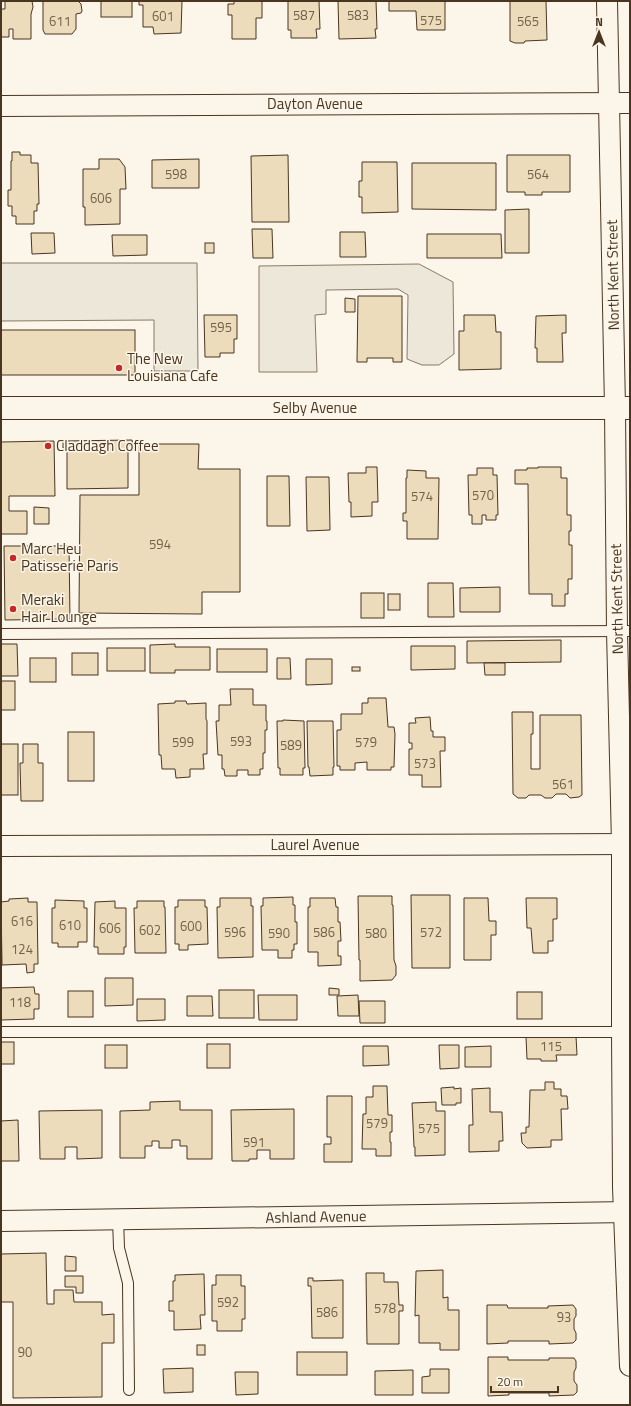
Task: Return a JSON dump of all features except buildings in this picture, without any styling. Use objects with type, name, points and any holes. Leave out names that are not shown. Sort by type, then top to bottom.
[{"type":"street","name":"North Kent Street","points":[[608,1],[609,102],[623,408],[627,1212],[630,1366]]},
{"type":"street","name":"Dayton Avenue","points":[[1,106],[630,102]]},
{"type":"street","name":"Selby Avenue","points":[[1,408],[623,408]]},
{"type":"street","name":"Laurel Avenue","points":[[1,846],[626,844]]},
{"type":"street","name":"Ashland Avenue","points":[[1,1221],[627,1212]]},
{"type":"lane","points":[[1,634],[623,631]]},
{"type":"lane","points":[[1,1032],[626,1032]]},
{"type":"lane","points":[[118,1220],[119,1248],[128,1283],[129,1390]]},
{"type":"shaded area","points":[[1,263],[197,263],[198,371],[154,371],[154,320],[1,321]]},
{"type":"shaded area","points":[[419,264],[453,282],[454,354],[439,365],[422,365],[407,359],[408,295],[398,289],[326,290],[326,314],[315,315],[317,372],[259,372],[259,266]]},
{"type":"place","name":"The New Louisiana Cafe","points":[[119,368]]},
{"type":"place","name":"Claddagh Coffee","points":[[48,446]]},
{"type":"place","name":"Marc Heu Patisserie Paris","points":[[13,558]]},
{"type":"place","name":"Meraki Hair Lounge","points":[[13,609]]}]
